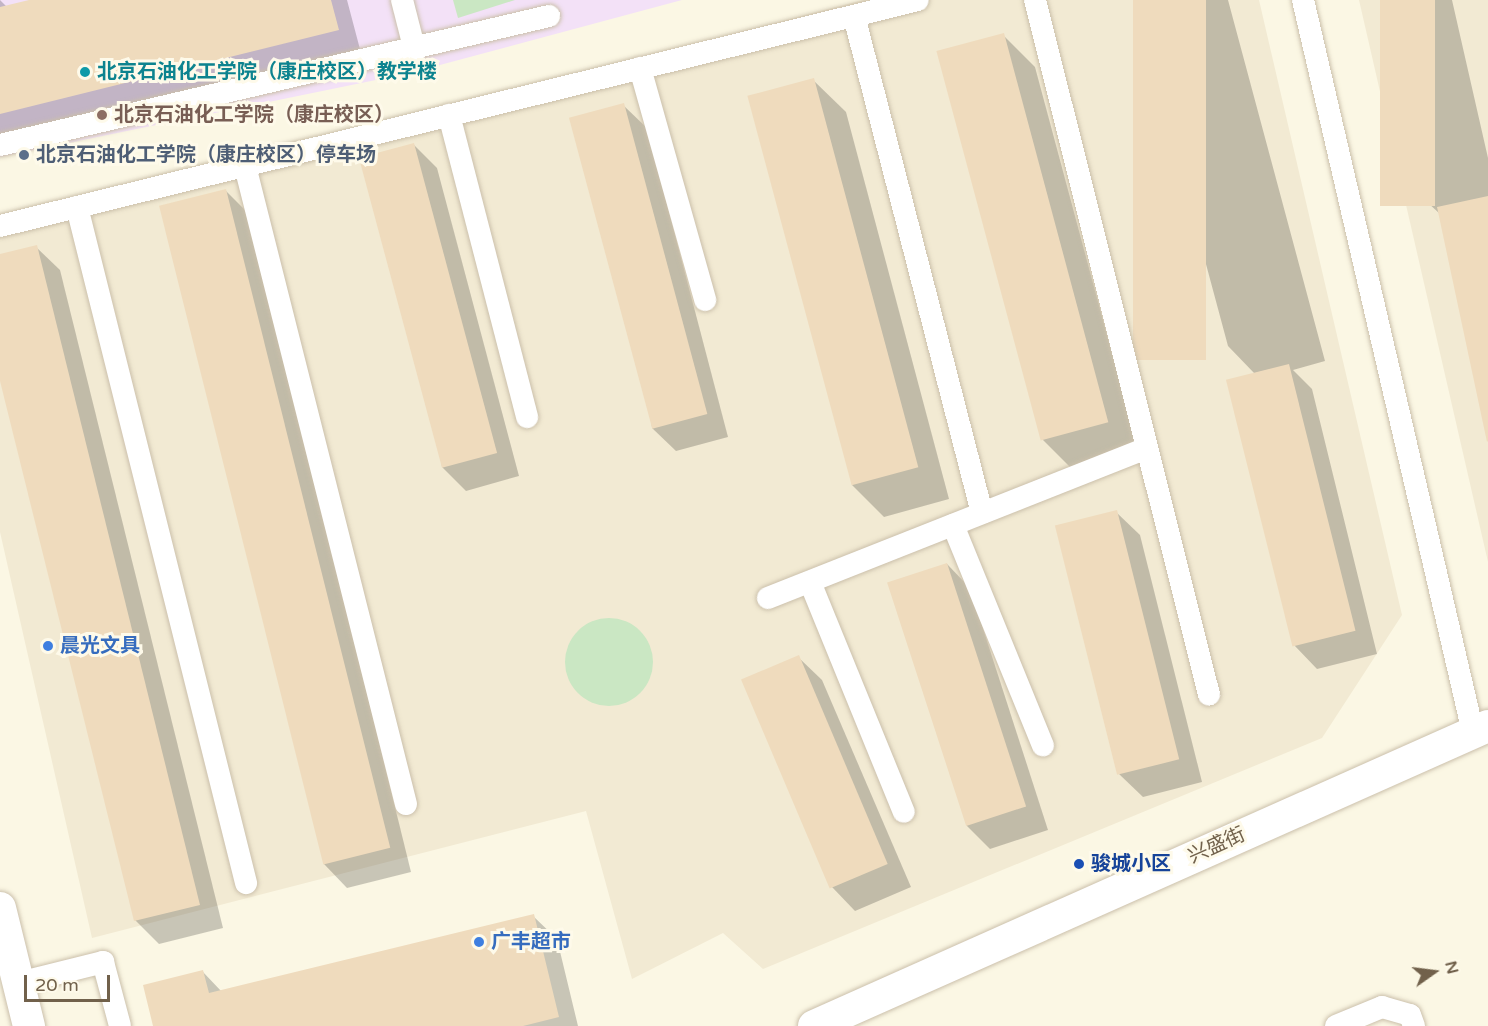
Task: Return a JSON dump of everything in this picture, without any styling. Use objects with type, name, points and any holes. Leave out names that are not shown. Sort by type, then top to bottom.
[{"type":"street","points":[[402,0],[415,51]]},
{"type":"street","points":[[0,226],[918,0]]},
{"type":"street","points":[[1035,0],[1145,449],[1209,695]]},
{"type":"street","points":[[1303,0],[1481,729]]},
{"type":"street","points":[[0,145],[415,51],[549,16]]},
{"type":"street","points":[[854,16],[982,513]]},
{"type":"street","points":[[640,68],[705,300]]},
{"type":"street","points":[[449,115],[527,417]]},
{"type":"street","points":[[244,166],[406,804]]},
{"type":"street","points":[[77,207],[246,883]]},
{"type":"street","points":[[768,598],[1145,449]]},
{"type":"street","points":[[953,525],[1043,745]]},
{"type":"street","points":[[810,582],[904,812]]},
{"type":"street","name":"兴盛街","points":[[814,1026],[1481,729]]},
{"type":"street","points":[[0,908],[29,1026]]},
{"type":"street","points":[[19,983],[103,962],[120,1026]]},
{"type":"street","points":[[1336,1026],[1382,1007],[1410,1015],[1414,1026]]},
{"type":"shaded area","name":"北京石油化工学院（康庄校区）","points":[[0,0],[682,0],[410,73],[0,157]]},
{"type":"shaded area","name":"骏城小区","points":[[863,0],[1259,0],[1402,615],[1322,738],[763,969],[723,933],[632,979],[586,811],[92,938],[0,532],[0,225]]},
{"type":"shaded area","points":[[1359,0],[1488,0],[1488,562]]},
{"type":"green space","points":[[453,0],[515,0],[458,18]]},
{"type":"green space","points":[[600,618],[618,618],[634,625],[646,637],[653,653],[653,671],[646,687],[634,699],[618,706],[600,706],[584,699],[572,687],[565,671],[565,653],[572,637],[584,625]]},
{"type":"building","name":"北京石油化工学院（康庄校区）教学楼","points":[[29,0],[331,0],[339,30],[0,114],[0,7]]},
{"type":"building","points":[[1133,0],[1206,0],[1206,360],[1133,360]]},
{"type":"building","points":[[1380,0],[1435,0],[1435,206],[1380,206]]},
{"type":"building","points":[[1004,33],[1108,422],[1041,440],[936,51]]},
{"type":"building","points":[[814,78],[918,467],[852,485],[747,96]]},
{"type":"building","points":[[624,103],[707,414],[652,429],[569,118]]},
{"type":"building","points":[[414,143],[497,453],[442,468],[359,158]]},
{"type":"building","points":[[226,189],[390,848],[323,865],[159,206]]},
{"type":"building","points":[[1488,196],[1488,441],[1487,442],[1437,207]]},
{"type":"building","points":[[37,245],[200,905],[134,921],[0,381],[0,254]]},
{"type":"building","points":[[1289,364],[1356,631],[1292,647],[1226,380]]},
{"type":"building","points":[[1117,510],[1179,759],[1117,775],[1055,525]]},
{"type":"building","points":[[947,563],[1026,806],[966,826],[887,582]]},
{"type":"building","points":[[799,655],[888,864],[830,889],[741,680]]},
{"type":"building","name":"广丰超市","points":[[534,914],[559,1017],[523,1026],[153,1026],[143,985],[203,970],[209,993]]},
{"type":"place","name":"北京石油化工学院（康庄校区）教学楼","points":[[85,72]]},
{"type":"place","name":"北京石油化工学院（康庄校区）","points":[[102,115]]},
{"type":"place","name":"北京石油化工学院（康庄校区）停车场","points":[[24,155]]},
{"type":"place","name":"晨光文具","points":[[48,646]]},
{"type":"place","name":"骏城小区","points":[[1079,864]]},
{"type":"place","name":"广丰超市","points":[[479,942]]}]
